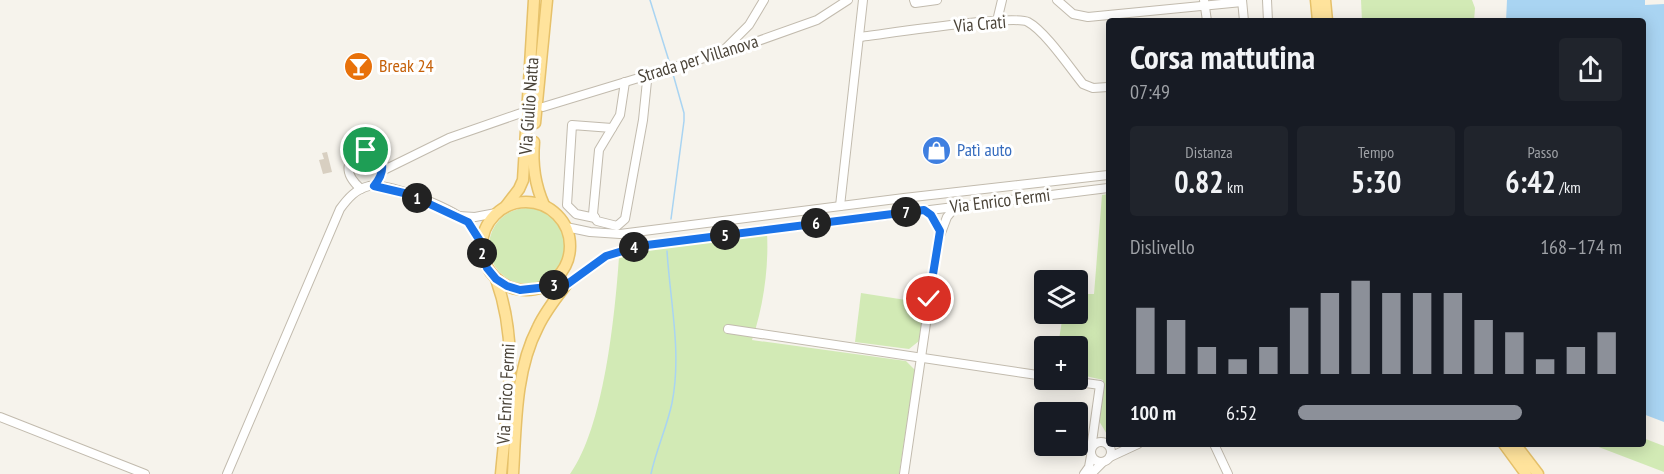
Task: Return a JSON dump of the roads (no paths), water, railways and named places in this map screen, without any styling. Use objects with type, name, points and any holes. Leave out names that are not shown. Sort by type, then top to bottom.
[{"type":"main road","name":"Via Giulio Natta","points":[[506,206],[523,180],[534,0]]},
{"type":"main road","name":"Via Giulio Natta","points":[[544,206],[538,192],[533,153],[547,0]]},
{"type":"main road","points":[[1316,0],[1318,18]]},
{"type":"main road","points":[[1325,0],[1327,18]]},
{"type":"main road","points":[[525,202],[544,206],[561,218],[566,227],[570,240],[565,266],[557,277],[533,290],[520,290],[507,286],[496,279],[487,268],[482,255],[485,227],[496,213],[506,206],[525,202]]},
{"type":"main road","points":[[546,285],[566,285],[565,266]]},
{"type":"main road","name":"Via Enrico Fermi","points":[[496,279],[503,299],[511,350],[501,474]]},
{"type":"main road","name":"Via Enrico Fermi","points":[[513,474],[521,380],[525,363],[537,328],[566,285]]},
{"type":"main road","points":[[1507,447],[1533,473]]},
{"type":"main road","points":[[1517,447],[1533,473]]},
{"type":"street","points":[[722,52],[748,25],[764,0]]},
{"type":"street","name":"Strada per Villanova","points":[[543,107],[809,23],[848,0]]},
{"type":"street","points":[[840,206],[863,0]]},
{"type":"street","points":[[914,0],[915,3],[937,0]]},
{"type":"street","points":[[998,21],[1002,0]]},
{"type":"street","points":[[1057,0],[1073,14],[1079,16],[1242,1],[1244,18]]},
{"type":"street","points":[[1267,0],[1268,18]]},
{"type":"street","points":[[1205,3],[1207,18]]},
{"type":"street","points":[[1151,11],[1152,18]]},
{"type":"street","name":"Via Crati","points":[[859,37],[998,21],[1026,21],[1039,30],[1083,84],[1093,88],[1106,87]]},
{"type":"street","points":[[612,128],[572,125],[567,205],[576,214],[617,226],[625,219],[643,120],[647,81],[651,74]]},
{"type":"street","points":[[595,218],[599,150],[620,115],[625,82]]},
{"type":"street","points":[[374,186],[384,170],[449,138],[524,112]]},
{"type":"street","points":[[361,189],[350,175],[349,164],[352,158],[366,150],[375,153],[383,164],[384,170]]},
{"type":"street","name":"Via Enrico Fermi","points":[[566,227],[590,232],[620,234],[1106,175]]},
{"type":"street","points":[[227,474],[340,209],[352,195],[361,189],[374,186],[408,194],[458,215],[468,222],[482,244]]},
{"type":"street","name":"Via Enrico Fermi","points":[[566,285],[606,256],[639,246],[1106,188]]},
{"type":"street","points":[[904,474],[940,231],[956,206]]},
{"type":"street","points":[[924,210],[931,215],[940,231]]},
{"type":"street","points":[[458,215],[475,217],[496,213]]},
{"type":"street","points":[[728,328],[1034,374]]},
{"type":"street","points":[[1084,474],[1089,467],[1100,385],[1088,383]]},
{"type":"street","points":[[0,417],[144,474]]},
{"type":"street","points":[[1095,423],[1106,441]]},
{"type":"street","points":[[1091,452],[1098,442],[1106,443]]},
{"type":"street","points":[[1110,447],[1112,450],[1110,457]]},
{"type":"street","points":[[1091,474],[1110,457],[1132,447]]},
{"type":"street","points":[[1215,447],[1228,474]]},
{"type":"street","points":[[1091,452],[1095,461],[1102,463]]},
{"type":"water","points":[[1507,0],[1645,0],[1645,5],[1664,4],[1664,422],[1646,415],[1646,18],[1506,18]]},
{"type":"waterway","points":[[650,0],[669,61]]},
{"type":"waterway","points":[[671,219],[684,121],[684,113],[673,74]]},
{"type":"waterway","points":[[651,474],[670,412],[675,384],[676,346],[667,251]]},
{"type":"place","name":"Break 24","points":[[358,66]]},
{"type":"place","name":"Patì auto","points":[[936,150]]}]
